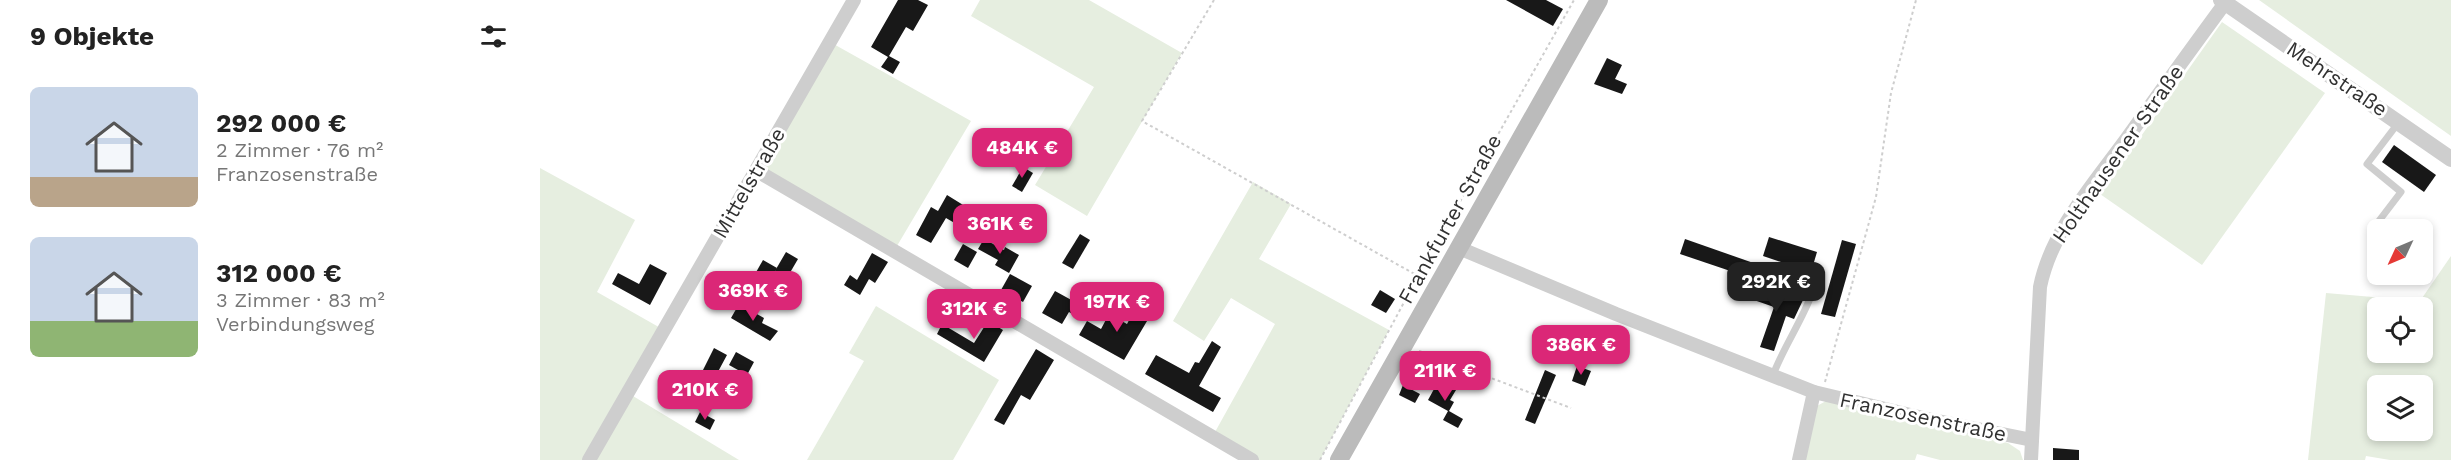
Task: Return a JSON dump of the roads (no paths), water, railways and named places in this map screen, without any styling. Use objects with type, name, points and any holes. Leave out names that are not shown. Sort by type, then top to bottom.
[{"type":"main road","name":"Frankfurter Straße","points":[[1339,460],[1599,0]]},
{"type":"street","name":"Mittelstraße","points":[[589,460],[854,0]]},
{"type":"street","name":"Mehrstraße","points":[[2223,1],[2451,159]]},
{"type":"street","name":"Holthausener Straße","points":[[2031,460],[2040,287],[2049,254],[2091,187],[2223,1]]},
{"type":"street","points":[[757,171],[1252,460]]},
{"type":"street","name":"Franzosenstraße","points":[[1459,248],[1616,314],[1817,393],[2032,440]]},
{"type":"street","name":"Franzosenstraße","points":[[1799,460],[1817,393]]},
{"type":"lane","points":[[2380,219],[2401,192],[2367,164],[2399,122]]},
{"type":"lane","points":[[1773,375],[1784,350],[1801,322],[1813,291]]}]
